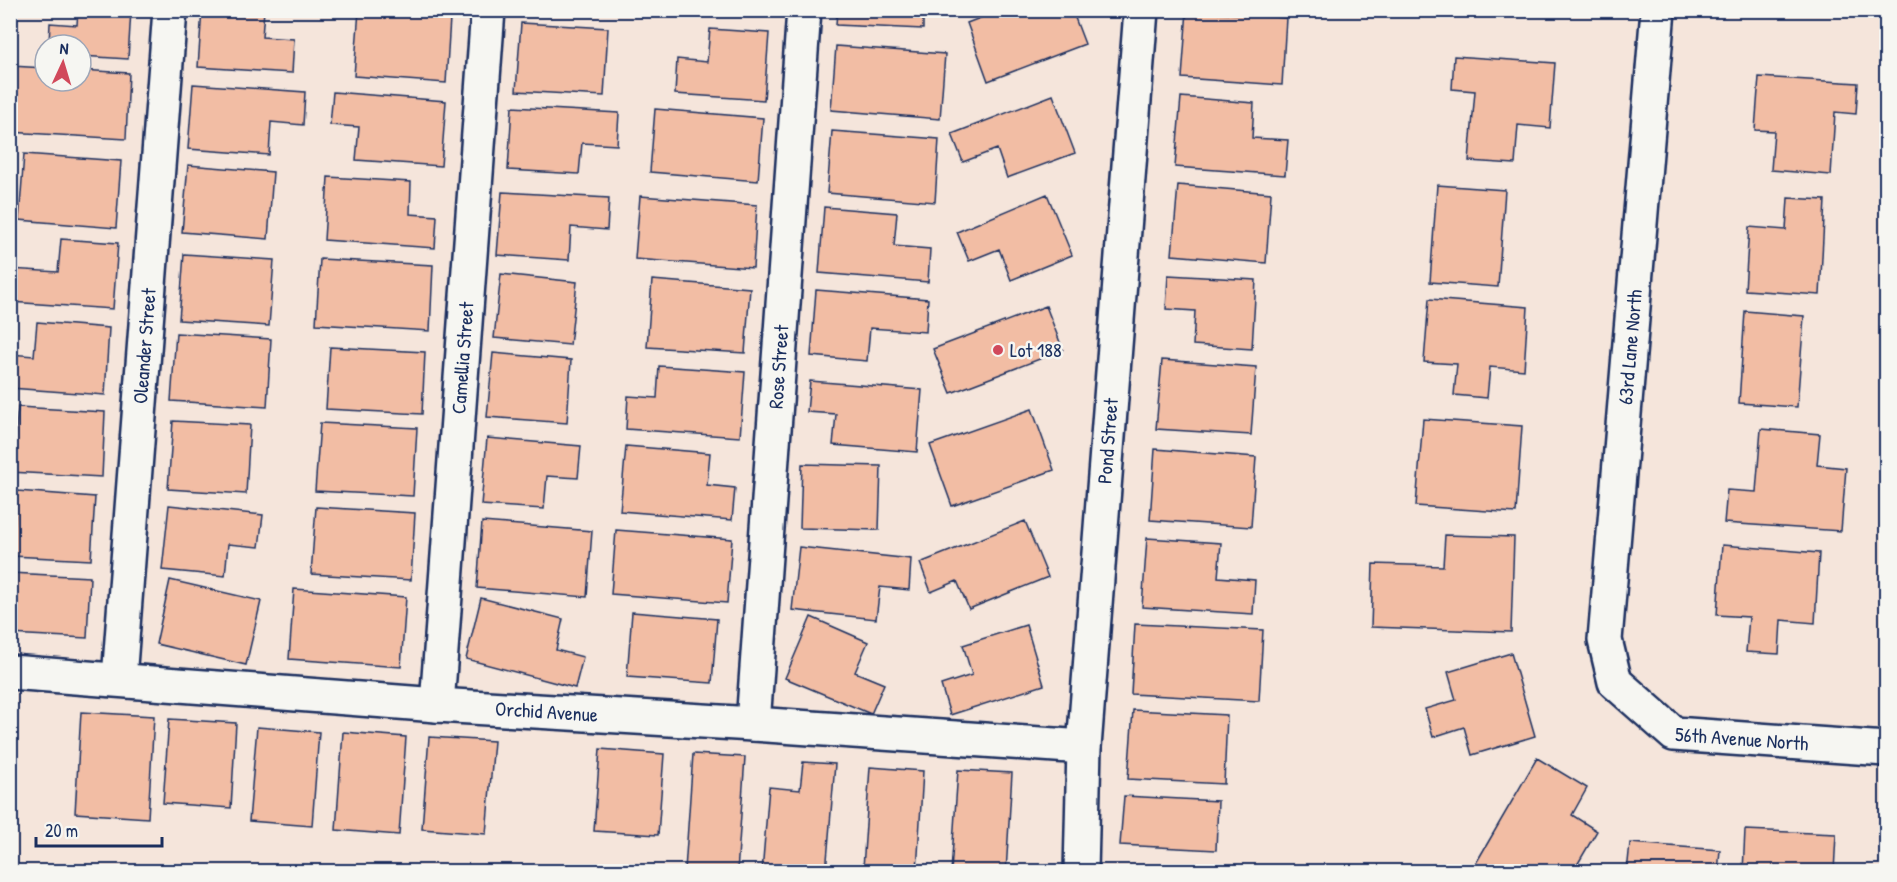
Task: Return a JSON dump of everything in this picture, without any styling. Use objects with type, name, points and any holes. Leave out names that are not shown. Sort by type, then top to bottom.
[{"type":"street","name":"Oleander Street","points":[[119,679],[170,10]]},
{"type":"street","name":"Camellia Street","points":[[437,705],[488,10]]},
{"type":"street","name":"Rose Street","points":[[753,723],[804,10]]},
{"type":"street","name":"Pond Street","points":[[1081,872],[1084,747],[1141,10]]},
{"type":"street","name":"63rd Lane North","points":[[1615,682],[1605,640],[1658,10]]},
{"type":"street","name":"Orchid Avenue","points":[[10,672],[437,705],[753,723],[1084,747]]},
{"type":"street","name":"56th Avenue North","points":[[1615,682],[1674,734],[1887,749]]},
{"type":"shaded area","points":[[11,866],[92,871],[11,871]]},
{"type":"building","points":[[78,10],[131,10],[128,59],[93,57],[93,33],[50,33],[50,23],[77,25]]},
{"type":"building","points":[[202,10],[264,10],[262,37],[294,39],[292,73],[198,67]]},
{"type":"building","points":[[359,10],[450,18],[446,83],[354,76]]},
{"type":"building","points":[[837,10],[923,10],[923,29],[836,25]]},
{"type":"building","points":[[1001,10],[1072,10],[1085,44],[988,81],[967,23]]},
{"type":"building","points":[[1187,10],[1286,18],[1282,85],[1182,78]]},
{"type":"building","points":[[521,23],[608,28],[604,96],[516,91]]},
{"type":"building","points":[[710,29],[769,33],[764,100],[675,94],[677,59],[707,62]]},
{"type":"building","points":[[836,46],[945,54],[940,119],[831,110]]},
{"type":"building","points":[[1454,56],[1555,63],[1550,128],[1518,125],[1515,164],[1469,161],[1475,91],[1452,89]]},
{"type":"building","points":[[11,66],[33,67],[33,93],[93,93],[93,71],[129,73],[126,139],[10,132]]},
{"type":"building","points":[[1759,77],[1858,83],[1856,114],[1835,112],[1831,175],[1771,170],[1774,131],[1755,130]]},
{"type":"building","points":[[193,84],[305,92],[303,125],[271,122],[269,155],[188,149]]},
{"type":"building","points":[[333,92],[446,101],[441,166],[356,160],[359,127],[330,125]]},
{"type":"building","points":[[1053,95],[1075,153],[1007,178],[997,149],[963,162],[952,134]]},
{"type":"building","points":[[1181,97],[1254,103],[1252,138],[1288,140],[1285,175],[1175,167]]},
{"type":"building","points":[[512,107],[619,113],[617,145],[582,143],[579,174],[508,170]]},
{"type":"building","points":[[655,109],[763,118],[758,181],[650,172]]},
{"type":"building","points":[[832,131],[939,139],[935,202],[827,193]]},
{"type":"building","points":[[24,154],[121,161],[116,228],[19,220]]},
{"type":"building","points":[[188,165],[273,172],[268,239],[182,232]]},
{"type":"building","points":[[328,177],[411,182],[410,214],[437,216],[435,248],[324,240]]},
{"type":"building","points":[[1178,185],[1271,193],[1266,263],[1172,255]]},
{"type":"building","points":[[1437,185],[1505,190],[1498,287],[1430,282]]},
{"type":"building","points":[[502,192],[609,198],[607,230],[571,227],[569,260],[497,255]]},
{"type":"building","points":[[1047,194],[1072,255],[1011,280],[999,249],[969,261],[957,232]]},
{"type":"building","points":[[640,196],[757,205],[753,268],[635,259]]},
{"type":"building","points":[[1788,198],[1825,200],[1820,295],[1745,290],[1749,227],[1786,230]]},
{"type":"building","points":[[824,207],[897,213],[894,246],[930,249],[928,282],[819,273]]},
{"type":"building","points":[[61,239],[118,243],[113,309],[10,302],[10,269],[58,272]]},
{"type":"building","points":[[184,254],[274,260],[269,326],[179,320]]},
{"type":"building","points":[[320,259],[433,265],[430,331],[316,324]]},
{"type":"building","points":[[501,274],[577,282],[570,345],[494,338]]},
{"type":"building","points":[[1168,275],[1256,280],[1252,349],[1193,345],[1195,311],[1166,309]]},
{"type":"building","points":[[652,280],[750,288],[745,353],[647,347]]},
{"type":"building","points":[[816,290],[928,299],[926,332],[870,328],[867,361],[811,356]]},
{"type":"building","points":[[1429,299],[1528,307],[1524,370],[1490,367],[1487,398],[1454,395],[1457,364],[1424,362]]},
{"type":"building","name":"Lot 188","points":[[1046,306],[1063,350],[951,393],[933,349]]},
{"type":"building","points":[[1745,311],[1804,316],[1797,407],[1739,403]]},
{"type":"building","points":[[37,322],[109,328],[105,395],[10,388],[10,354],[34,356]]},
{"type":"building","points":[[176,333],[271,339],[267,407],[171,401]]},
{"type":"building","points":[[330,347],[425,352],[422,414],[326,409]]},
{"type":"building","points":[[493,353],[571,360],[567,423],[487,417]]},
{"type":"building","points":[[1162,360],[1256,367],[1251,435],[1156,429]]},
{"type":"building","points":[[659,366],[745,372],[740,437],[626,429],[628,396],[657,398]]},
{"type":"building","points":[[810,381],[922,390],[917,452],[833,445],[836,414],[807,412]]},
{"type":"building","points":[[18,407],[105,412],[102,477],[10,472],[10,439],[15,440]]},
{"type":"building","points":[[1032,409],[1054,470],[952,506],[930,445]]},
{"type":"building","points":[[1423,419],[1522,426],[1516,513],[1416,506]]},
{"type":"building","points":[[173,421],[250,425],[246,494],[168,489]]},
{"type":"building","points":[[320,423],[417,428],[413,496],[315,491]]},
{"type":"building","points":[[1761,429],[1820,434],[1817,465],[1846,468],[1841,531],[1724,523],[1727,490],[1756,492]]},
{"type":"building","points":[[487,438],[581,446],[578,478],[547,476],[544,509],[481,505]]},
{"type":"building","points":[[626,446],[710,453],[707,485],[735,488],[732,520],[620,511]]},
{"type":"building","points":[[1155,449],[1256,457],[1251,527],[1150,520]]},
{"type":"building","points":[[802,464],[881,466],[879,530],[800,528]]},
{"type":"building","points":[[17,491],[95,497],[91,560],[12,556]]},
{"type":"building","points":[[169,505],[263,515],[259,547],[228,544],[225,576],[162,570]]},
{"type":"building","points":[[316,507],[415,513],[411,580],[311,574]]},
{"type":"building","points":[[1025,521],[1048,577],[969,609],[957,581],[931,592],[920,563]]},
{"type":"building","points":[[482,522],[592,531],[587,597],[477,588]]},
{"type":"building","points":[[616,530],[732,539],[727,603],[611,594]]},
{"type":"building","points":[[1445,535],[1514,537],[1511,632],[1371,627],[1373,564],[1443,566]]},
{"type":"building","points":[[1147,538],[1221,543],[1218,577],[1255,580],[1253,614],[1142,607]]},
{"type":"building","points":[[1722,545],[1819,553],[1815,623],[1781,620],[1779,654],[1746,652],[1749,617],[1717,615]]},
{"type":"building","points":[[799,547],[911,559],[909,590],[880,587],[876,619],[792,610]]},
{"type":"building","points":[[10,573],[90,577],[87,638],[10,634]]},
{"type":"building","points":[[170,580],[261,601],[246,665],[156,644]]},
{"type":"building","points":[[294,589],[406,597],[401,667],[289,659]]},
{"type":"building","points":[[481,598],[563,619],[556,650],[583,657],[575,688],[466,659]]},
{"type":"building","points":[[632,612],[717,619],[712,683],[627,677]]},
{"type":"building","points":[[811,617],[868,642],[855,672],[884,684],[871,714],[785,678]]},
{"type":"building","points":[[1135,624],[1263,630],[1259,701],[1131,694]]},
{"type":"building","points":[[1026,625],[1044,685],[950,715],[941,685],[972,675],[963,645]]},
{"type":"building","points":[[1511,653],[1535,736],[1472,755],[1464,727],[1433,737],[1425,709],[1456,700],[1448,672]]},
{"type":"building","points":[[1133,710],[1227,715],[1224,784],[1128,779]]},
{"type":"building","points":[[81,712],[154,716],[148,818],[75,813]]},
{"type":"building","points":[[169,719],[236,723],[231,808],[163,803]]},
{"type":"building","points":[[257,727],[319,732],[312,826],[249,821]]},
{"type":"building","points":[[343,732],[406,737],[399,835],[336,830]]},
{"type":"building","points":[[429,737],[494,741],[486,834],[422,829]]},
{"type":"building","points":[[600,749],[664,754],[658,835],[594,831]]},
{"type":"building","points":[[693,754],[745,757],[737,872],[685,870]]},
{"type":"building","points":[[1537,758],[1587,788],[1572,815],[1597,831],[1573,872],[1474,872],[1472,870]]},
{"type":"building","points":[[803,762],[835,764],[826,872],[762,872],[769,787],[800,790]]},
{"type":"building","points":[[870,767],[923,771],[917,871],[863,868]]},
{"type":"building","points":[[958,770],[1012,773],[1006,872],[951,872]]},
{"type":"building","points":[[1124,796],[1218,801],[1216,850],[1120,845]]},
{"type":"building","points":[[1745,830],[1836,834],[1834,872],[1743,872]]},
{"type":"building","points":[[1630,843],[1720,850],[1718,872],[1627,872]]},
{"type":"place","name":"Lot 188","points":[[998,350]]}]
